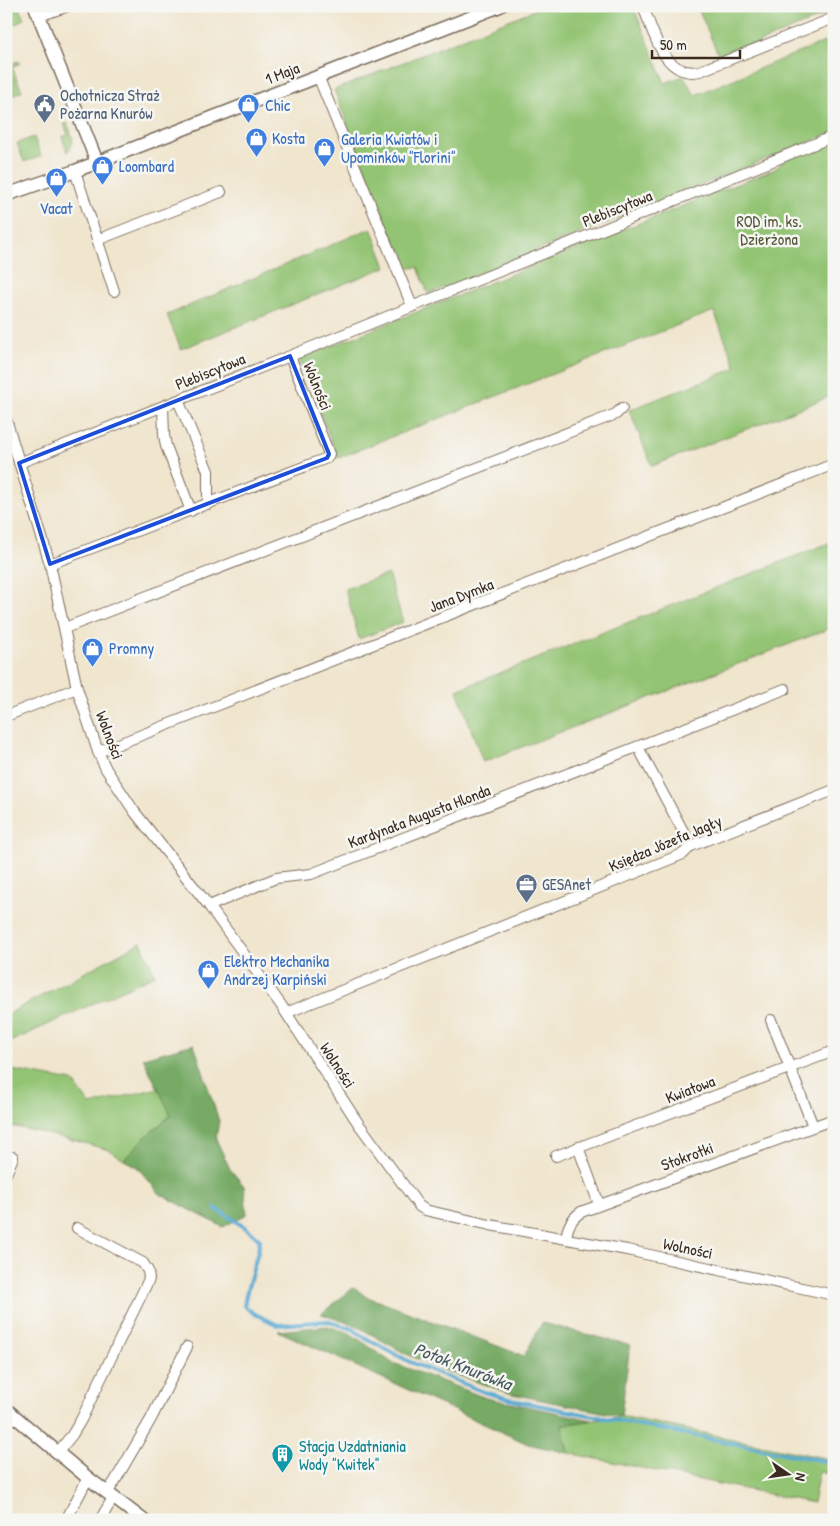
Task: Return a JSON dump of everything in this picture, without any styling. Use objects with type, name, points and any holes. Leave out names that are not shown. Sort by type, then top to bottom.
[{"type":"street","points":[[68,6],[37,11],[97,162]]},
{"type":"street","name":"1 Maja","points":[[6,195],[75,171],[500,6]]},
{"type":"street","points":[[643,6],[661,50],[668,60],[677,68],[693,72],[700,71],[834,18]]},
{"type":"street","points":[[318,76],[412,306]]},
{"type":"street","name":"Plebiscytowa","points":[[19,463],[290,356],[834,136]]},
{"type":"street","points":[[75,171],[114,291]]},
{"type":"street","points":[[97,240],[220,192]]},
{"type":"street","name":"Wolności","points":[[50,564],[327,458],[329,454],[290,356]]},
{"type":"street","points":[[178,400],[208,471],[208,504]]},
{"type":"street","points":[[163,406],[166,446],[191,511]]},
{"type":"street","points":[[65,628],[616,414],[622,408]]},
{"type":"street","name":"Wolności","points":[[6,419],[50,564],[78,688],[98,752],[134,811],[209,906],[286,1013],[358,1123],[419,1206],[425,1210],[490,1224],[627,1250],[834,1295]]},
{"type":"street","name":"Jana Dymka","points":[[98,752],[834,464]]},
{"type":"street","points":[[6,716],[78,688]]},
{"type":"street","name":"Kardynała Augusta Hlonda","points":[[209,906],[276,878],[311,874],[785,689]]},
{"type":"street","points":[[638,747],[691,846]]},
{"type":"street","name":"Księdza Józefa Jagły","points":[[286,1013],[683,854],[691,846],[834,790]]},
{"type":"street","points":[[772,1020],[813,1126]]},
{"type":"street","name":"Kwiatowa","points":[[556,1156],[834,1051]]},
{"type":"street","name":"Stokrotki","points":[[566,1238],[569,1224],[574,1217],[599,1204],[834,1119]]},
{"type":"street","points":[[578,1147],[599,1204]]},
{"type":"street","points":[[6,1174],[13,1157]]},
{"type":"street","points":[[58,1452],[72,1435],[88,1406],[150,1279],[143,1263],[77,1228]]},
{"type":"street","points":[[100,1520],[116,1481],[151,1419],[187,1346]]},
{"type":"street","points":[[6,1409],[88,1478],[143,1520]]},
{"type":"street","points":[[66,1520],[88,1478]]},
{"type":"highlighted area","points":[[290,356],[329,454],[327,458],[50,564],[19,463]]},
{"type":"green space","points":[[16,6],[19,6],[24,19],[12,26],[6,25]]},
{"type":"green space","points":[[544,6],[633,6],[665,83],[683,76],[695,95],[834,38],[834,132],[428,294],[418,267],[405,269],[334,90]]},
{"type":"green space","points":[[701,6],[834,6],[834,11],[720,59],[698,8]]},
{"type":"green space","points":[[18,61],[20,63],[12,67],[22,91],[6,98],[14,79],[6,75],[12,63]]},
{"type":"green space","points":[[67,123],[72,145],[67,152],[62,137],[68,135],[64,124]]},
{"type":"green space","points":[[34,137],[41,156],[24,162],[17,143]]},
{"type":"green space","name":"ROD im. ks. Dzierżona","points":[[834,140],[834,395],[652,466],[629,410],[736,368],[714,311],[338,458],[299,359],[775,169],[785,159]]},
{"type":"green space","points":[[371,228],[386,267],[181,349],[167,315]]},
{"type":"green space","points":[[834,541],[834,627],[483,762],[457,690]]},
{"type":"green space","points":[[388,574],[403,622],[359,639],[345,589]]},
{"type":"green space","points":[[141,942],[155,975],[6,1044],[6,1015]]},
{"type":"green space","points":[[194,1044],[219,1121],[216,1139],[230,1169],[244,1186],[247,1214],[223,1227],[160,1194],[137,1167],[124,1160],[142,1140],[171,1115],[143,1058]]},
{"type":"green space","points":[[6,1069],[73,1081],[90,1105],[158,1088],[171,1115],[142,1140],[124,1160],[109,1150],[17,1127],[6,1127]]},
{"type":"green space","points":[[354,1287],[365,1296],[524,1356],[542,1323],[630,1345],[621,1416],[512,1394],[448,1372],[404,1353],[355,1325],[321,1314]]},
{"type":"green space","points":[[327,1326],[350,1333],[391,1362],[486,1398],[592,1420],[562,1425],[568,1453],[528,1444],[278,1331]]},
{"type":"green space","points":[[621,1416],[834,1460],[834,1475],[819,1472],[813,1503],[568,1453],[562,1425]]},
{"type":"waterway","name":"Potok Knurówka","points":[[215,1208],[246,1228],[260,1240],[244,1306],[255,1314],[278,1325],[327,1321],[353,1329],[365,1338],[410,1362],[484,1392],[517,1401],[834,1463]]},
{"type":"place","name":"Ochotnicza Straż Pożarna Knurów","points":[[44,123]]},
{"type":"place","name":"Chic","points":[[249,124]]},
{"type":"place","name":"Kosta","points":[[256,157]]},
{"type":"place","name":"Galeria Kwiatów i Upominków \"Florini\"","points":[[325,167]]},
{"type":"place","name":"Loombard","points":[[103,185]]},
{"type":"place","name":"Vacat","points":[[56,198]]},
{"type":"place","name":"Promny","points":[[93,667]]},
{"type":"place","name":"GESAnet","points":[[526,903]]},
{"type":"place","name":"Elektro Mechanika Andrzej Karpiński","points":[[208,989]]},
{"type":"place","name":"Stacja Uzdatniania Wody \"Kwitek\"","points":[[283,1474]]}]
